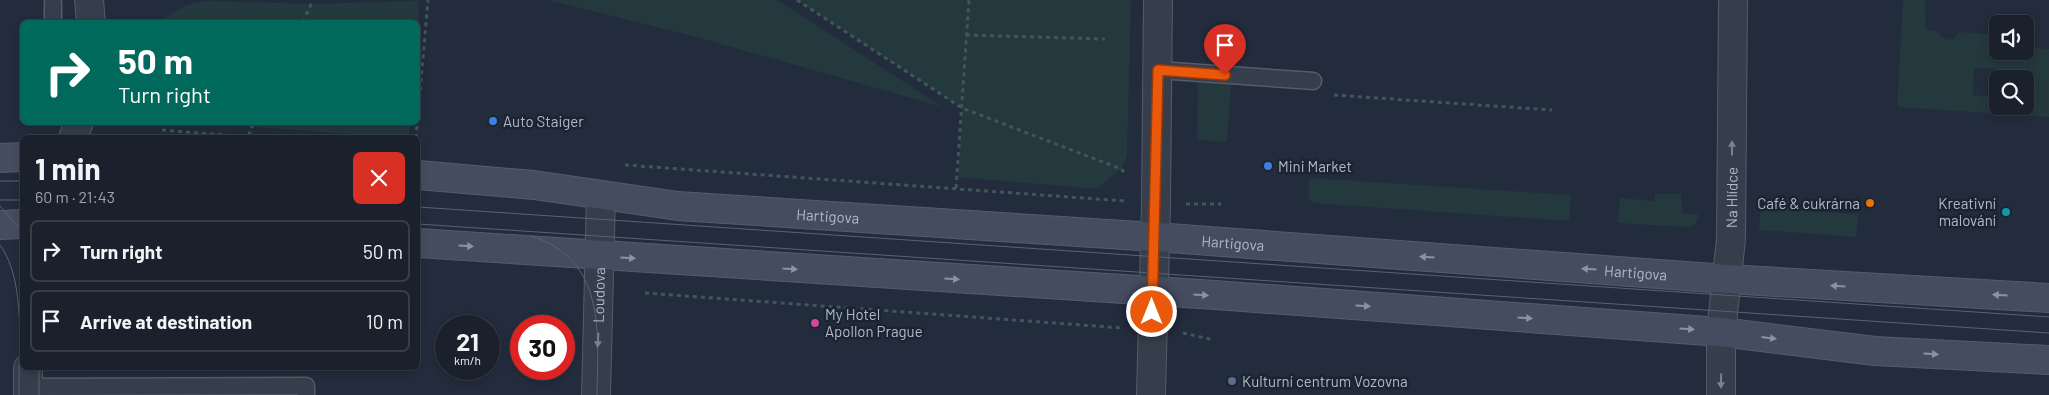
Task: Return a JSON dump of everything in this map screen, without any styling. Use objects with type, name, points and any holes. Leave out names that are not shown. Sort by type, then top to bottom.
[{"type":"main road","points":[[0,158],[20,157]]},
{"type":"main road","name":"Hartigova","points":[[420,175],[534,185],[678,206],[1155,237],[1727,279],[2049,298]]},
{"type":"main road","points":[[0,225],[20,224]]},
{"type":"main road","points":[[420,242],[1720,332],[1875,350],[2049,360]]},
{"type":"street","points":[[89,0],[90,20]]},
{"type":"street","points":[[1151,395],[1152,292],[1156,204],[1158,0]]},
{"type":"street","name":"Na Hlídce","points":[[1721,395],[1720,332],[1731,239],[1733,0]]},
{"type":"street","name":"Loudova","points":[[596,395],[602,194]]},
{"type":"lane","points":[[53,4],[53,20]]},
{"type":"lane","points":[[1158,70],[1313,81]]},
{"type":"lane","points":[[28,383],[310,392]]},
{"type":"path","points":[[304,20],[313,0]]},
{"type":"path","points":[[420,92],[428,0]]},
{"type":"path","points":[[797,0],[962,108],[1121,168],[1156,204]]},
{"type":"path","points":[[956,188],[969,0]]},
{"type":"path","points":[[966,35],[1105,39]]},
{"type":"path","points":[[1313,81],[1333,95],[1552,110]]},
{"type":"path","points":[[162,130],[234,135]]},
{"type":"path","points":[[619,164],[1156,204],[1221,204]]},
{"type":"path","points":[[645,293],[1129,329]]},
{"type":"path","points":[[1182,333],[1214,340]]},
{"type":"green space","points":[[548,0],[777,0],[943,107],[693,36]]},
{"type":"green space","points":[[797,0],[1131,0],[1127,156],[1121,169],[1096,189],[958,177],[962,108]]},
{"type":"green space","points":[[1903,0],[1925,0],[1926,30],[1938,31],[1946,39],[1954,39],[1959,32],[1989,34],[1989,60],[2034,60],[2034,48],[2049,49],[2049,117],[2019,115],[2034,115],[2034,70],[1974,68],[1973,95],[1989,96],[1989,113],[1897,107]]},
{"type":"green space","points":[[207,1],[312,4],[419,1],[418,20],[160,20],[187,5]]},
{"type":"green space","points":[[1198,81],[1231,82],[1227,142],[1197,140]]},
{"type":"green space","points":[[224,125],[410,125],[409,135],[366,135]]},
{"type":"green space","points":[[1310,178],[1571,195],[1569,221],[1314,203],[1308,198]]},
{"type":"green space","points":[[1655,194],[1681,194],[1682,214],[1698,214],[1696,223],[1692,226],[1684,227],[1618,223],[1620,198],[1654,201]]},
{"type":"green space","points":[[1761,200],[1790,200],[1790,210],[1858,214],[1856,237],[1759,230]]},
{"type":"tram line","points":[[0,181],[20,181]]},
{"type":"tram line","points":[[0,200],[20,200]]},
{"type":"tram line","points":[[0,206],[20,230]]},
{"type":"tram line","points":[[420,207],[2049,317]]},
{"type":"tram line","points":[[420,224],[2049,333]]},
{"type":"tram line","points":[[531,236],[555,247],[573,262],[585,280],[592,300],[596,323],[598,347],[597,395]]},
{"type":"tram line","points":[[0,245],[9,260],[18,297],[20,338],[19,395]]},
{"type":"tram line","points":[[39,370],[39,395]]},
{"type":"place","name":"Auto Staiger","points":[[493,121]]},
{"type":"place","name":"Mini Market","points":[[1268,166]]},
{"type":"place","name":"Café & cukrárna","points":[[1870,203]]},
{"type":"place","name":"Kreativní malování","points":[[2006,212]]},
{"type":"place","name":"My Hotel Apollon Prague","points":[[815,323]]},
{"type":"place","name":"Kulturní centrum Vozovna","points":[[1232,381]]},
{"type":"route","points":[[1152,312],[1158,70],[1225,75]]}]
